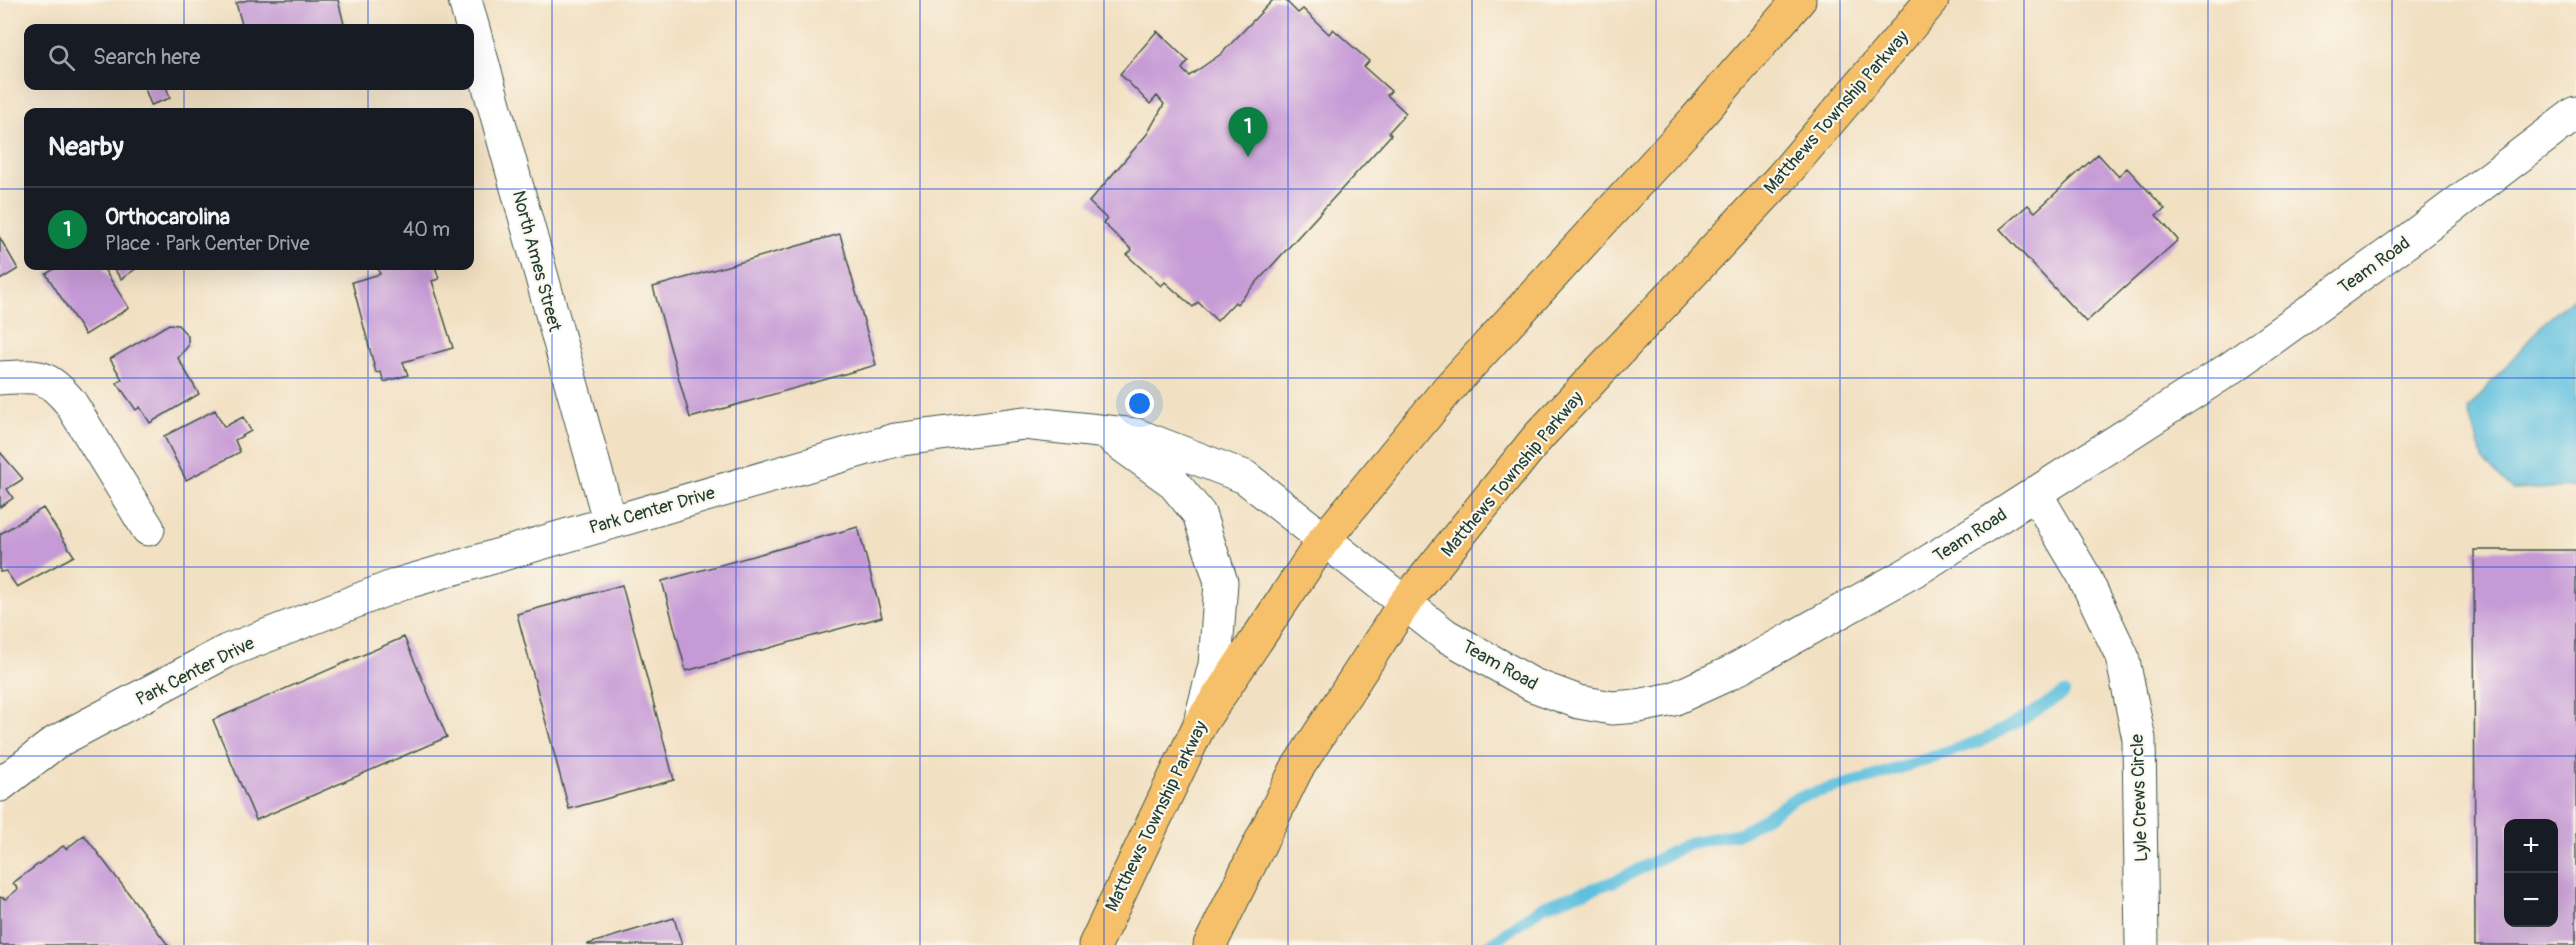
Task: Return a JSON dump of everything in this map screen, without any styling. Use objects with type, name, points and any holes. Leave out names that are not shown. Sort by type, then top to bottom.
[{"type":"main road","name":"Matthews Township Parkway","points":[[1095,945],[1200,724],[1323,541],[1448,389],[1695,120],[1799,0]]},
{"type":"main road","name":"Matthews Township Parkway","points":[[1210,945],[1296,770],[1404,604],[1538,437],[1781,178],[1932,0]]},
{"type":"street","name":"North Ames Street","points":[[465,0],[472,24]]},
{"type":"street","name":"North Ames Street","points":[[474,32],[610,523]]},
{"type":"street","name":"Team Road","points":[[1323,541],[1445,634],[1533,685],[1579,702],[1612,708],[1638,706],[1673,699],[1730,673],[1922,566],[2230,368],[2407,241],[2576,113]]},
{"type":"street","points":[[0,378],[33,376],[55,383],[70,402],[148,529]]},
{"type":"street","name":"Park Center Drive","points":[[0,785],[56,742],[227,651],[400,584],[895,440],[1024,423],[1136,435],[1245,477],[1323,541]]},
{"type":"street","points":[[1104,432],[1172,481],[1199,514],[1221,582],[1215,665],[1200,724]]},
{"type":"street","name":"Lyle Crews Circle","points":[[2035,493],[2084,574],[2122,656],[2139,739],[2142,945]]},
{"type":"water","points":[[2576,296],[2576,487],[2513,490],[2484,462],[2468,409],[2544,323]]},
{"type":"building","points":[[248,0],[338,0],[344,24],[242,24],[236,3]]},
{"type":"building","points":[[1273,0],[1285,0],[1298,13],[1303,9],[1329,34],[1333,29],[1369,61],[1364,67],[1391,91],[1387,95],[1406,113],[1389,132],[1391,135],[1237,304],[1235,302],[1217,321],[1198,302],[1193,307],[1165,282],[1161,286],[1127,255],[1132,250],[1103,223],[1107,219],[1089,202],[1147,134],[1164,104],[1157,96],[1150,104],[1120,74],[1157,31],[1188,61],[1182,69],[1189,76],[1221,54]]},
{"type":"building","points":[[145,90],[167,90],[170,98],[151,105]]},
{"type":"building","points":[[2098,154],[2118,176],[2127,168],[2165,209],[2156,215],[2178,240],[2086,322],[2000,229],[2028,205],[2035,212]]},
{"type":"building","points":[[840,234],[876,365],[690,418],[653,287]]},
{"type":"building","points":[[0,238],[18,269],[0,280]]},
{"type":"building","points":[[52,270],[105,270],[129,308],[85,335],[46,274]]},
{"type":"building","points":[[115,270],[134,270],[121,279]]},
{"type":"building","points":[[378,270],[436,270],[439,279],[432,281],[453,348],[403,362],[408,375],[384,382],[381,372],[376,373],[352,282],[380,274]]},
{"type":"building","points":[[169,324],[178,325],[188,336],[188,346],[178,358],[199,394],[150,423],[140,407],[136,410],[117,383],[122,379],[110,359]]},
{"type":"building","points":[[215,410],[224,427],[243,417],[251,431],[235,440],[240,452],[186,480],[164,436]]},
{"type":"building","points":[[0,452],[23,479],[7,489],[13,498],[0,507]]},
{"type":"building","points":[[43,508],[74,556],[17,587],[6,571],[0,572],[0,534]]},
{"type":"building","points":[[858,527],[882,617],[686,671],[662,581]]},
{"type":"building","points":[[2474,550],[2576,550],[2576,945],[2475,945]]},
{"type":"building","points":[[622,585],[674,780],[569,809],[517,614]]},
{"type":"building","points":[[404,637],[447,737],[256,820],[213,720]]},
{"type":"building","points":[[84,835],[168,945],[0,945],[0,897],[6,899],[18,889],[13,883],[63,846],[66,849]]},
{"type":"building","points":[[674,918],[682,945],[588,945],[588,944]]},
{"type":"waterway","points":[[1489,945],[1543,906],[1618,880],[1689,843],[1741,833],[1795,798],[1873,777],[1983,740],[2023,719],[2064,693]]},
{"type":"place","name":"Orthocarolina","points":[[1248,157]]}]
